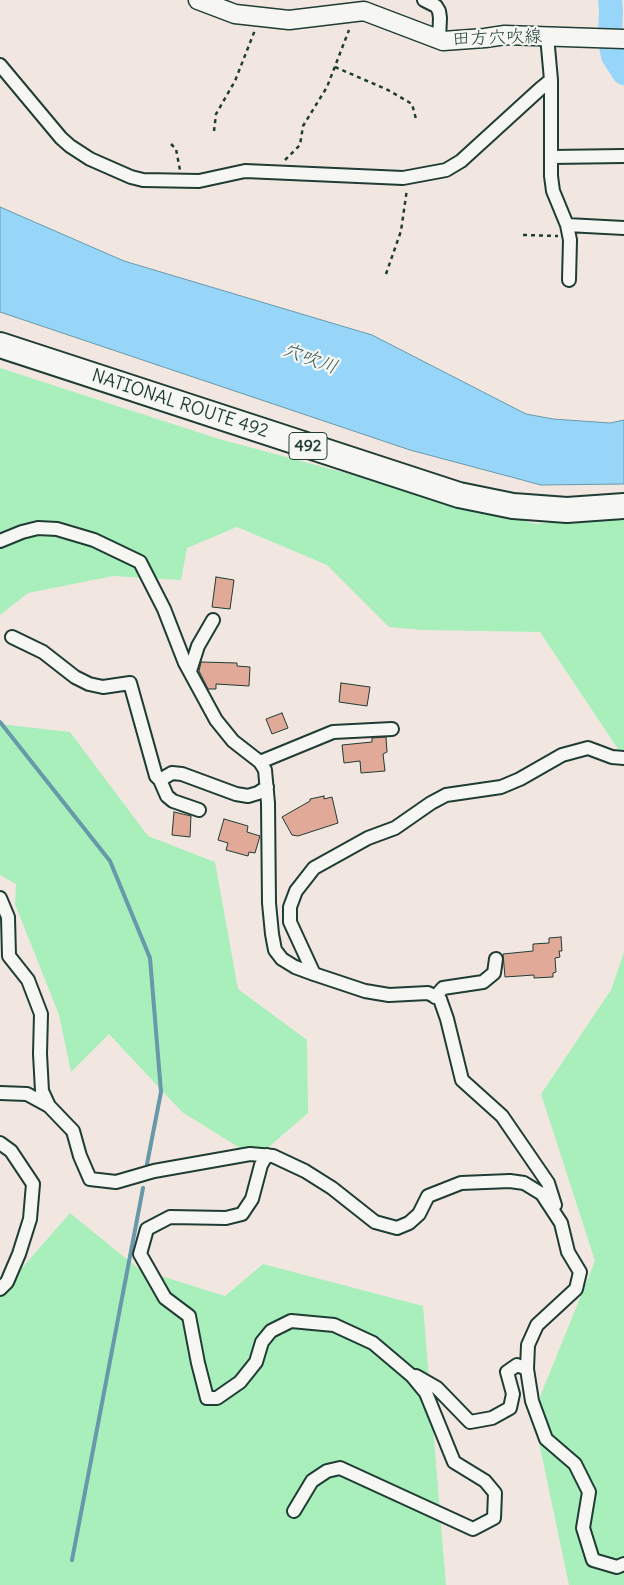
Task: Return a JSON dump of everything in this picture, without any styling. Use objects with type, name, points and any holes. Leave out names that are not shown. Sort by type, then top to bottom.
[{"type":"highway","name":"NATIONAL ROUTE 492","points":[[0,345],[459,495],[512,506],[567,510],[624,506]]},
{"type":"main road","name":"田方穴吹線","points":[[198,0],[235,14],[289,20],[364,11],[439,40],[464,40],[505,35],[614,39]]},
{"type":"street","points":[[424,0],[436,6],[439,11],[439,40]]},
{"type":"street","points":[[547,36],[551,80],[550,157],[553,191],[568,231],[569,280]]},
{"type":"street","points":[[0,65],[61,138],[70,146],[132,178],[143,180],[199,181],[245,171],[404,178],[446,170],[461,161],[551,80]]},
{"type":"street","points":[[550,157],[624,156]]},
{"type":"street","points":[[568,231],[624,228]]},
{"type":"street","points":[[0,542],[22,532],[38,528],[57,529],[94,540],[140,562],[164,609],[190,671],[216,720],[233,741],[260,762],[265,770],[269,841],[269,903],[275,950],[282,959],[295,968],[365,991],[389,994],[428,993],[440,999],[462,1080],[502,1116],[548,1183],[568,1252],[580,1272],[576,1289],[537,1325],[528,1345],[527,1369],[532,1401],[546,1439],[575,1464],[589,1492],[583,1528],[593,1560],[617,1566],[624,1564]]},
{"type":"street","points":[[190,671],[198,646],[213,620]]},
{"type":"street","points":[[12,637],[43,652],[75,677],[88,684],[103,687],[130,683],[156,776],[160,780],[167,796],[173,801],[199,810]]},
{"type":"street","points":[[260,762],[333,732],[392,729]]},
{"type":"street","points":[[314,974],[290,922],[290,907],[296,892],[314,868],[368,838],[395,828],[446,795],[501,787],[520,780],[562,755],[588,748],[624,758]]},
{"type":"street","points":[[160,780],[172,773],[182,774],[236,794],[248,796],[258,793],[267,787]]},
{"type":"street","points":[[0,898],[8,917],[10,956],[28,980],[41,1014],[40,1054],[42,1091],[48,1106]]},
{"type":"street","points":[[435,996],[443,988],[483,982],[494,973],[496,959]]},
{"type":"street","points":[[0,1093],[27,1094],[48,1106],[73,1131],[80,1156],[90,1179],[116,1182],[154,1170],[250,1154],[267,1155],[305,1171],[332,1188],[375,1222],[397,1228],[409,1223],[419,1214],[428,1196],[460,1183],[510,1181],[524,1183],[542,1194],[560,1223]]},
{"type":"street","points":[[0,1143],[11,1151],[33,1184],[30,1219],[19,1254],[7,1282],[0,1289]]},
{"type":"street","points":[[267,1155],[261,1165],[252,1199],[242,1214],[226,1218],[170,1217],[147,1229],[140,1254],[165,1298],[189,1316],[207,1398],[217,1398],[240,1382],[256,1362],[262,1342],[271,1331],[291,1321],[334,1325],[373,1343],[412,1376],[426,1393],[454,1462],[485,1482],[495,1493],[494,1518],[473,1529],[340,1468],[327,1471],[312,1481],[294,1511]]},
{"type":"street","points":[[405,1370],[437,1388],[470,1422],[492,1418],[510,1408],[513,1394],[507,1372],[517,1365],[527,1369]]},
{"type":"path","points":[[214,131],[216,114],[234,81],[261,17]]},
{"type":"path","points":[[278,172],[285,160],[300,144],[303,126],[327,88],[349,30]]},
{"type":"path","points":[[335,67],[388,90],[412,104],[416,119]]},
{"type":"path","points":[[171,144],[176,149],[182,181]]},
{"type":"path","points":[[386,274],[401,231],[407,196],[404,178]]},
{"type":"path","points":[[522,235],[568,231]]},
{"type":"green space","points":[[0,368],[219,439],[536,524],[624,513],[624,758],[540,632],[423,630],[389,627],[327,565],[237,527],[187,548],[181,580],[113,576],[28,593],[0,615]]},
{"type":"green space","points":[[0,724],[70,732],[148,836],[215,862],[238,989],[307,1040],[308,1113],[256,1158],[182,1112],[109,1034],[71,1072],[59,1015],[15,904],[16,884],[0,875]]},
{"type":"green space","points":[[624,952],[624,1585],[569,1585],[533,1414],[595,1261],[541,1094],[611,990]]},
{"type":"green space","points":[[70,1213],[139,1269],[225,1296],[263,1264],[423,1306],[446,1585],[0,1585],[0,1293]]},
{"type":"water","name":"穴吹川","points":[[0,207],[124,261],[372,335],[526,414],[553,419],[610,423],[624,420],[624,484],[541,485],[410,450],[0,312]]},
{"type":"building","points":[[216,577],[234,580],[230,609],[212,607]]},
{"type":"building","points":[[201,662],[237,663],[237,666],[250,667],[249,686],[216,684],[216,689],[208,689],[199,671]]},
{"type":"building","points":[[341,683],[370,687],[367,706],[339,702]]},
{"type":"building","points":[[282,713],[288,728],[272,734],[266,719]]},
{"type":"building","points":[[386,737],[387,752],[383,754],[385,771],[361,773],[360,761],[344,763],[342,745],[372,742],[372,738]]},
{"type":"building","points":[[324,796],[324,799],[332,797],[338,823],[298,836],[292,835],[282,817],[310,801],[310,799]]},
{"type":"building","points":[[174,812],[191,816],[190,837],[172,835]]},
{"type":"building","points":[[224,819],[248,826],[247,832],[260,836],[255,853],[249,852],[248,856],[226,850],[228,843],[218,840]]},
{"type":"building","points":[[561,937],[562,951],[559,951],[560,957],[555,958],[556,972],[553,973],[553,977],[534,978],[534,975],[505,977],[503,954],[533,951],[533,944],[549,943],[549,938]]},
{"type":"waterway","points":[[610,0],[610,40],[613,56],[624,73]]},
{"type":"waterway","points":[[0,722],[110,861],[150,958],[161,1092],[147,1164]]},
{"type":"waterway","points":[[72,1560],[143,1188]]}]
